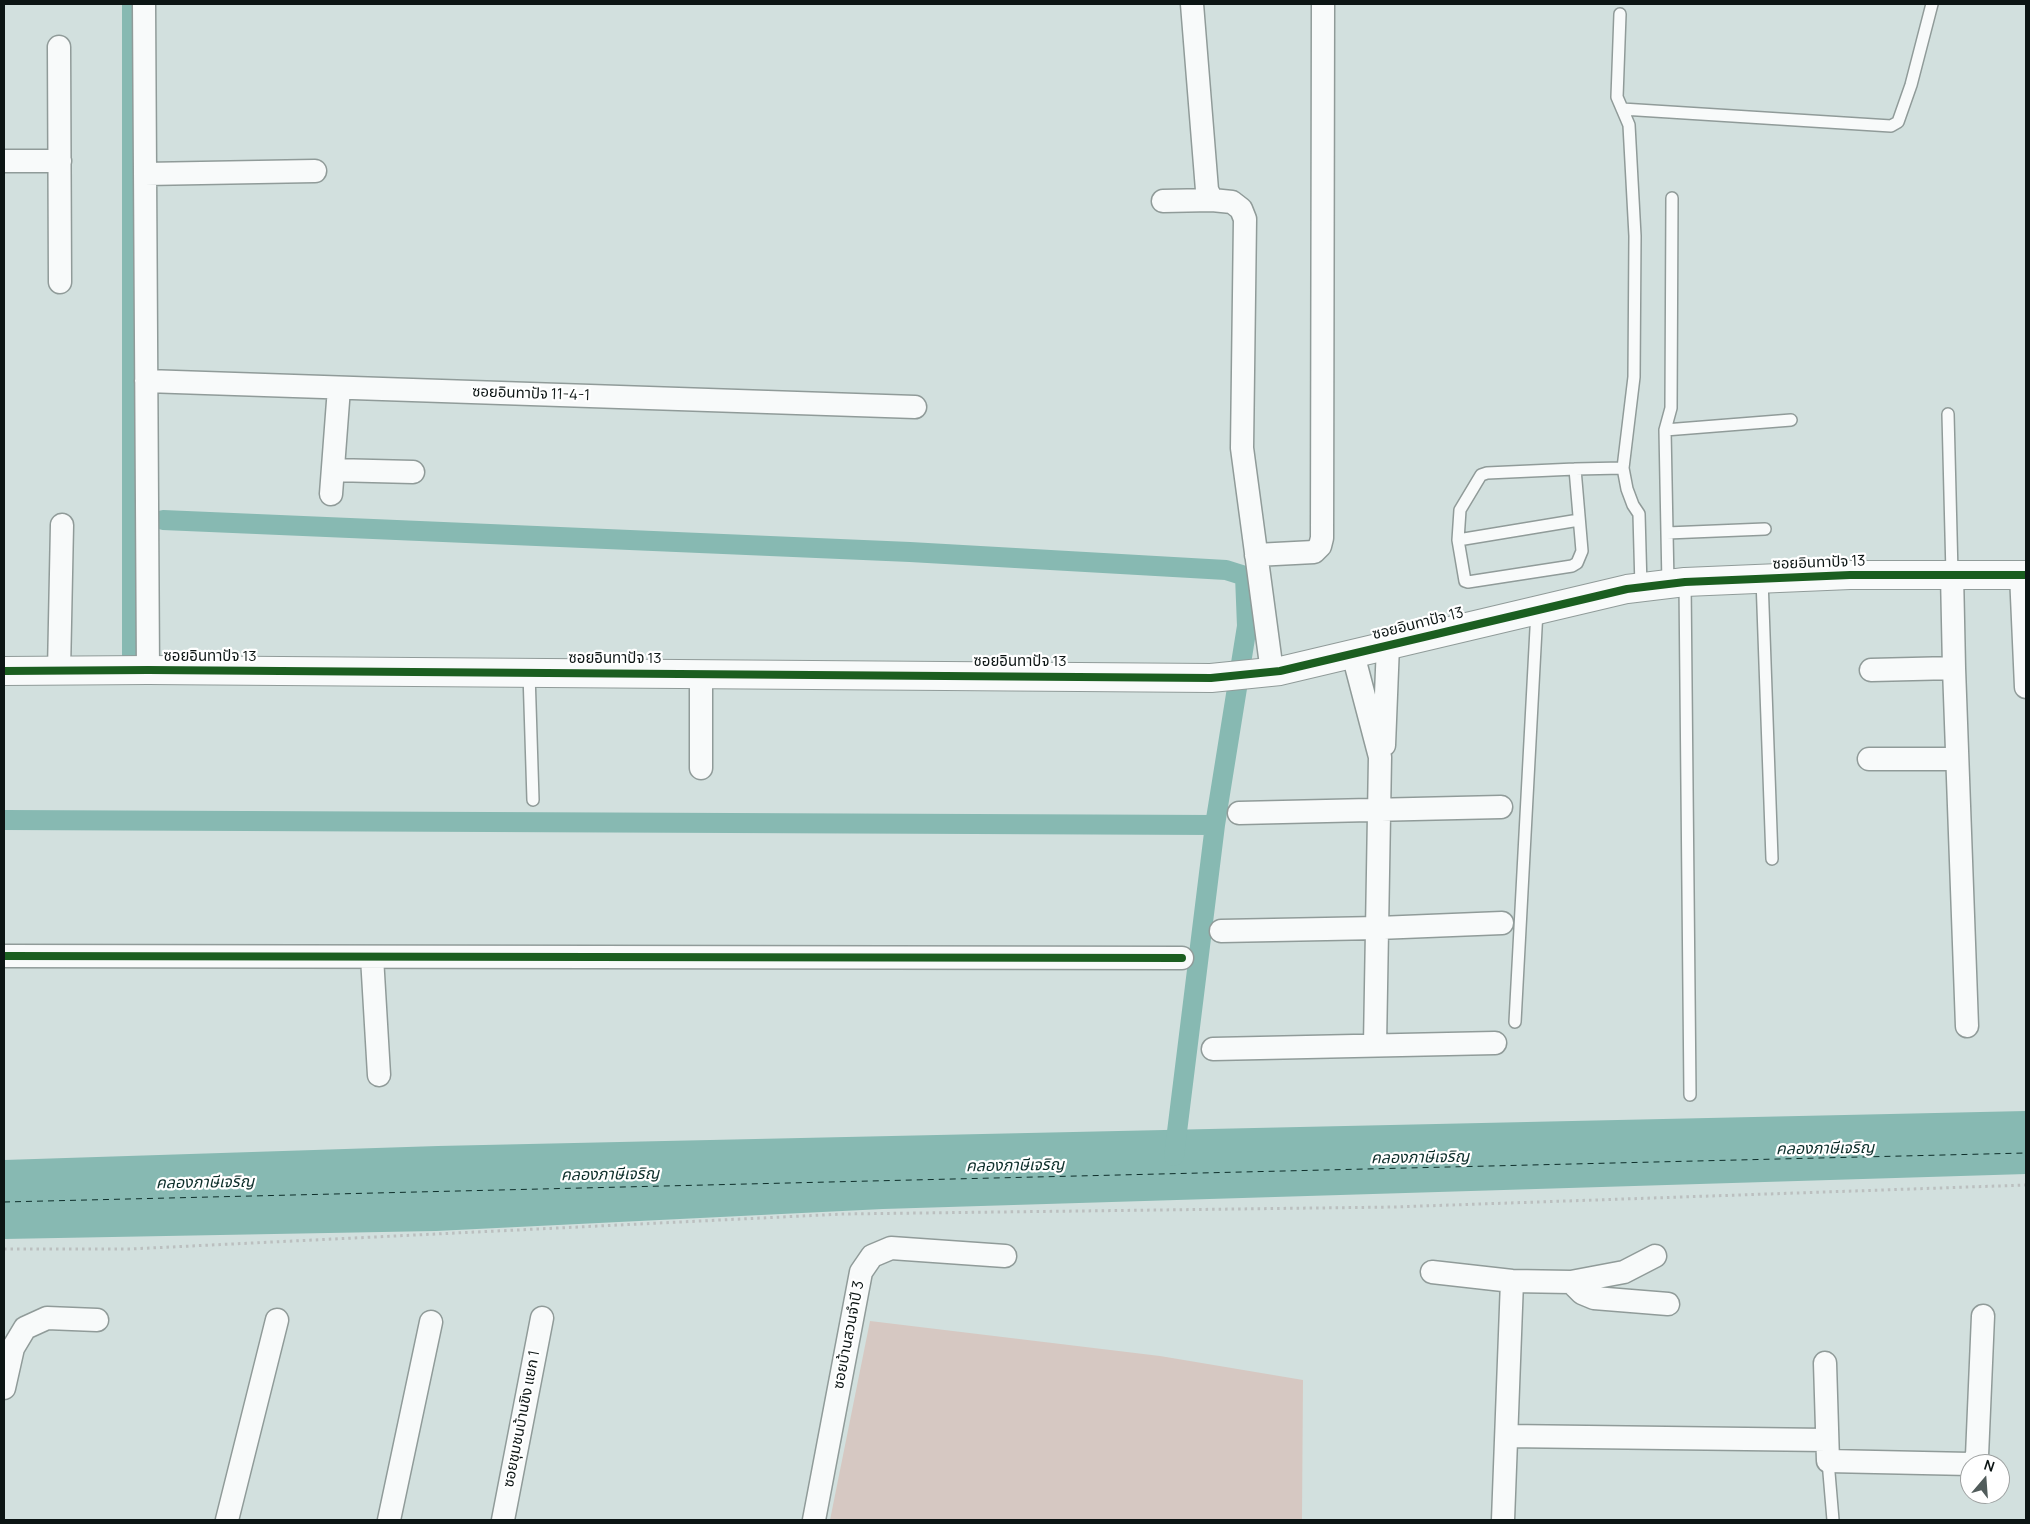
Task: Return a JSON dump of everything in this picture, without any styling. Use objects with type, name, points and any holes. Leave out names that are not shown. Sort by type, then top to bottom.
[{"type":"street","points":[[144,4],[148,670]]},
{"type":"street","points":[[1192,4],[1205,181],[1212,200]]},
{"type":"street","points":[[1256,555],[1314,552],[1320,546],[1322,538],[1323,4]]},
{"type":"street","points":[[59,47],[60,282]]},
{"type":"street","points":[[4,161],[60,162]]},
{"type":"street","points":[[145,174],[315,171]]},
{"type":"street","points":[[1163,201],[1212,200],[1232,202],[1241,209],[1245,219],[1242,448],[1256,555],[1253,674]]},
{"type":"street","name":"ซอยอินทาปัจ 11-4-1","points":[[146,381],[915,407]]},
{"type":"street","points":[[331,494],[339,388]]},
{"type":"street","points":[[333,470],[413,472]]},
{"type":"street","points":[[59,670],[62,524]]},
{"type":"street","points":[[1952,574],[1967,1026]]},
{"type":"street","points":[[2024,574],[2026,687]]},
{"type":"street","name":"ซอยอินทาปัจ 13","points":[[4,671],[148,670],[1202,678],[1253,674],[1353,654],[1537,609],[1641,587],[1677,583],[1850,575],[2024,574]]},
{"type":"street","points":[[1380,758],[1385,740],[1388,645]]},
{"type":"street","points":[[1353,654],[1380,758],[1375,1045]]},
{"type":"street","points":[[1871,670],[1954,668]]},
{"type":"street","points":[[701,674],[701,768]]},
{"type":"street","points":[[1870,759],[1958,759]]},
{"type":"street","points":[[1239,812],[1501,807]]},
{"type":"street","points":[[1221,932],[1502,923]]},
{"type":"street","points":[[4,956],[1182,958]]},
{"type":"street","points":[[372,957],[379,1075]]},
{"type":"street","points":[[1213,1049],[1495,1043]]},
{"type":"street","name":"ซอยบ้านสวนจำปี 3","points":[[814,1520],[861,1272],[872,1256],[891,1248],[1005,1256]]},
{"type":"street","points":[[1432,1272],[1512,1280],[1571,1282],[1624,1272],[1655,1256]]},
{"type":"street","points":[[1503,1520],[1512,1280]]},
{"type":"street","points":[[1571,1282],[1582,1293],[1594,1298],[1668,1304]]},
{"type":"street","points":[[1977,1454],[1983,1316]]},
{"type":"street","points":[[4,1388],[13,1348],[25,1328],[46,1318],[97,1320]]},
{"type":"street","name":"ซอยชุมชนบ้านขิง แยก 1","points":[[503,1520],[542,1318]]},
{"type":"street","points":[[228,1520],[277,1320]]},
{"type":"street","points":[[389,1520],[431,1322]]},
{"type":"street","points":[[1825,1363],[1827,1450]]},
{"type":"street","points":[[1507,1436],[1827,1450],[1960,1463]]},
{"type":"lane","points":[[1622,109],[1891,126],[1898,122],[1911,85],[1932,4]]},
{"type":"lane","points":[[1620,14],[1617,97],[1629,125],[1635,236],[1634,377],[1623,468],[1633,506],[1639,514],[1641,587]]},
{"type":"lane","points":[[1672,198],[1672,408],[1665,430],[1667,533],[1677,583],[1690,1095]]},
{"type":"lane","points":[[1948,414],[1952,574]]},
{"type":"lane","points":[[1665,430],[1791,420]]},
{"type":"lane","points":[[1575,469],[1582,551],[1577,563],[1572,566],[1468,582],[1464,579],[1458,540],[1460,510],[1480,475],[1487,473],[1575,469],[1623,468]]},
{"type":"lane","points":[[1458,540],[1579,520]]},
{"type":"lane","points":[[1667,533],[1765,529]]},
{"type":"lane","points":[[1762,579],[1772,859]]},
{"type":"lane","points":[[1515,1022],[1537,609]]},
{"type":"lane","points":[[528,673],[533,800]]},
{"type":"lane","points":[[1827,1450],[1833,1520]]},
{"type":"path","points":[[4,1249],[139,1249],[843,1214],[1394,1207],[2026,1185]]},
{"type":"shaded area","points":[[870,1321],[1160,1356],[1303,1380],[1302,1520],[830,1520]]},
{"type":"water","name":"คลองภาษีเจริญ","points":[[2026,1111],[2026,1174],[883,1209],[436,1231],[4,1239],[4,1160],[438,1146]]},
{"type":"waterway","points":[[132,4],[132,655]]},
{"type":"waterway","points":[[163,520],[910,552],[1226,570],[1245,576],[1247,626],[1215,825],[1174,1156]]},
{"type":"waterway","points":[[4,820],[1215,825]]},
{"type":"ferry route","points":[[4,1202],[2026,1153]]},
{"type":"cycle path","points":[[4,671],[148,670],[1211,678],[1280,671],[1627,589],[1685,582],[1850,575],[2026,575]]},
{"type":"cycle path","points":[[4,956],[1182,958]]}]
